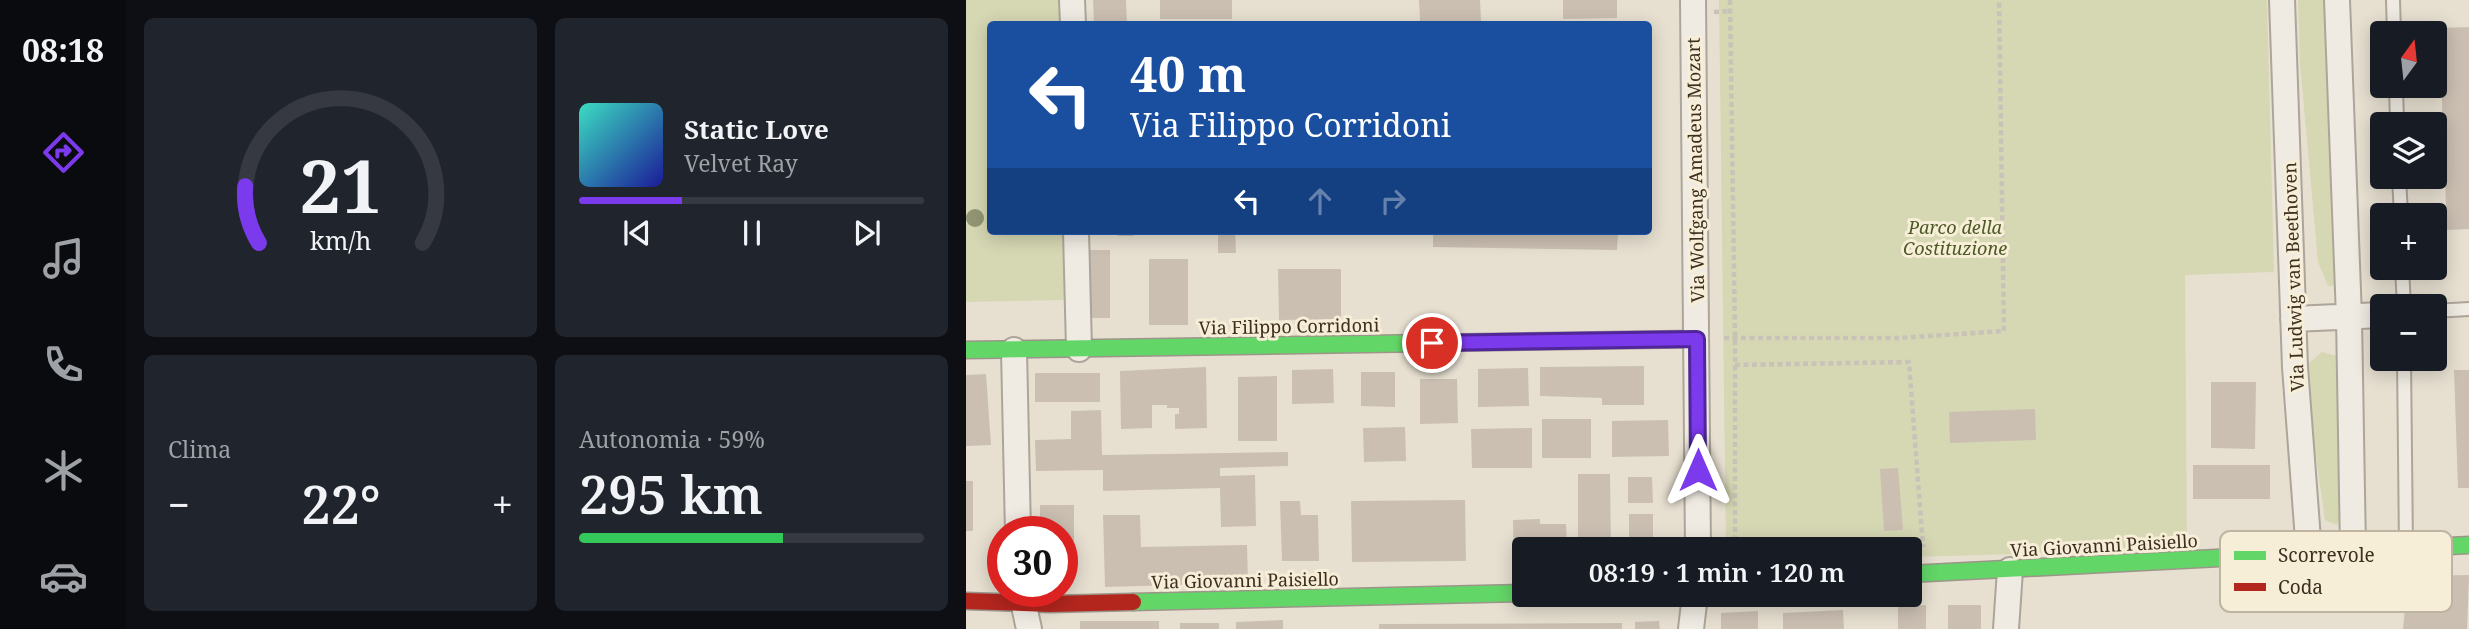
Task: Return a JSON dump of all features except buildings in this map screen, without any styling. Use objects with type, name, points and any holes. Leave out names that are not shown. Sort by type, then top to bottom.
[{"type":"street","points":[[1072,0],[1073,21]]},
{"type":"street","name":"Via Wolfgang Amadeus Mozart","points":[[1693,0],[1698,537]]},
{"type":"street","name":"Via Ludwig van Beethoven","points":[[2282,0],[2293,319],[2307,531]]},
{"type":"street","points":[[2337,0],[2349,317],[2353,531]]},
{"type":"street","points":[[1076,235],[1079,349]]},
{"type":"street","points":[[2293,319],[2370,316]]},
{"type":"street","name":"Via Filippo Corridoni","points":[[966,351],[1697,339]]},
{"type":"street","points":[[1014,350],[1018,516]]},
{"type":"street","name":"Via Giovanni Paisiello","points":[[1922,573],[2220,558]]},
{"type":"street","points":[[2006,629],[2010,570]]},
{"type":"street","name":"Via Giovanni Paisiello","points":[[1078,603],[1512,593]]},
{"type":"street","name":"Via Giovanni Paisiello","points":[[966,601],[987,599]]},
{"type":"street","points":[[1024,607],[1029,629]]},
{"type":"street","points":[[1691,629],[1694,607]]},
{"type":"lane","points":[[2393,0],[2394,21]]},
{"type":"lane","points":[[2447,310],[2469,309]]},
{"type":"lane","points":[[2404,371],[2406,531]]},
{"type":"path","points":[[1730,0],[1735,537]]},
{"type":"path","points":[[1697,339],[1898,338],[2004,331],[1998,0]]},
{"type":"path","points":[[1735,365],[1909,362],[1916,537]]},
{"type":"green space","points":[[966,0],[1059,0],[1060,21],[987,21],[987,235],[1063,235],[1064,300],[966,302]]},
{"type":"green space","name":"Parco della Costituzione","points":[[1719,0],[2267,0],[2274,272],[2185,275],[2187,549],[1922,557],[1922,537],[1726,537]]},
{"type":"green space","points":[[2298,0],[2325,0],[2336,285],[2328,286],[2318,262],[2300,63]]},
{"type":"green space","points":[[2322,352],[2337,356],[2341,370],[2342,514],[2337,525],[2325,520],[2306,386],[2309,363]]},
{"type":"traffic: fast","points":[[966,350],[1697,339]]},
{"type":"traffic: fast","points":[[2452,546],[2469,545]]},
{"type":"traffic: fast","points":[[1922,573],[2220,558]]},
{"type":"traffic: fast","points":[[1133,602],[1512,593]]},
{"type":"traffic: jam","points":[[966,601],[1050,604],[1133,602]]},
{"type":"route","points":[[1432,343],[1697,339],[1698,470]]}]
